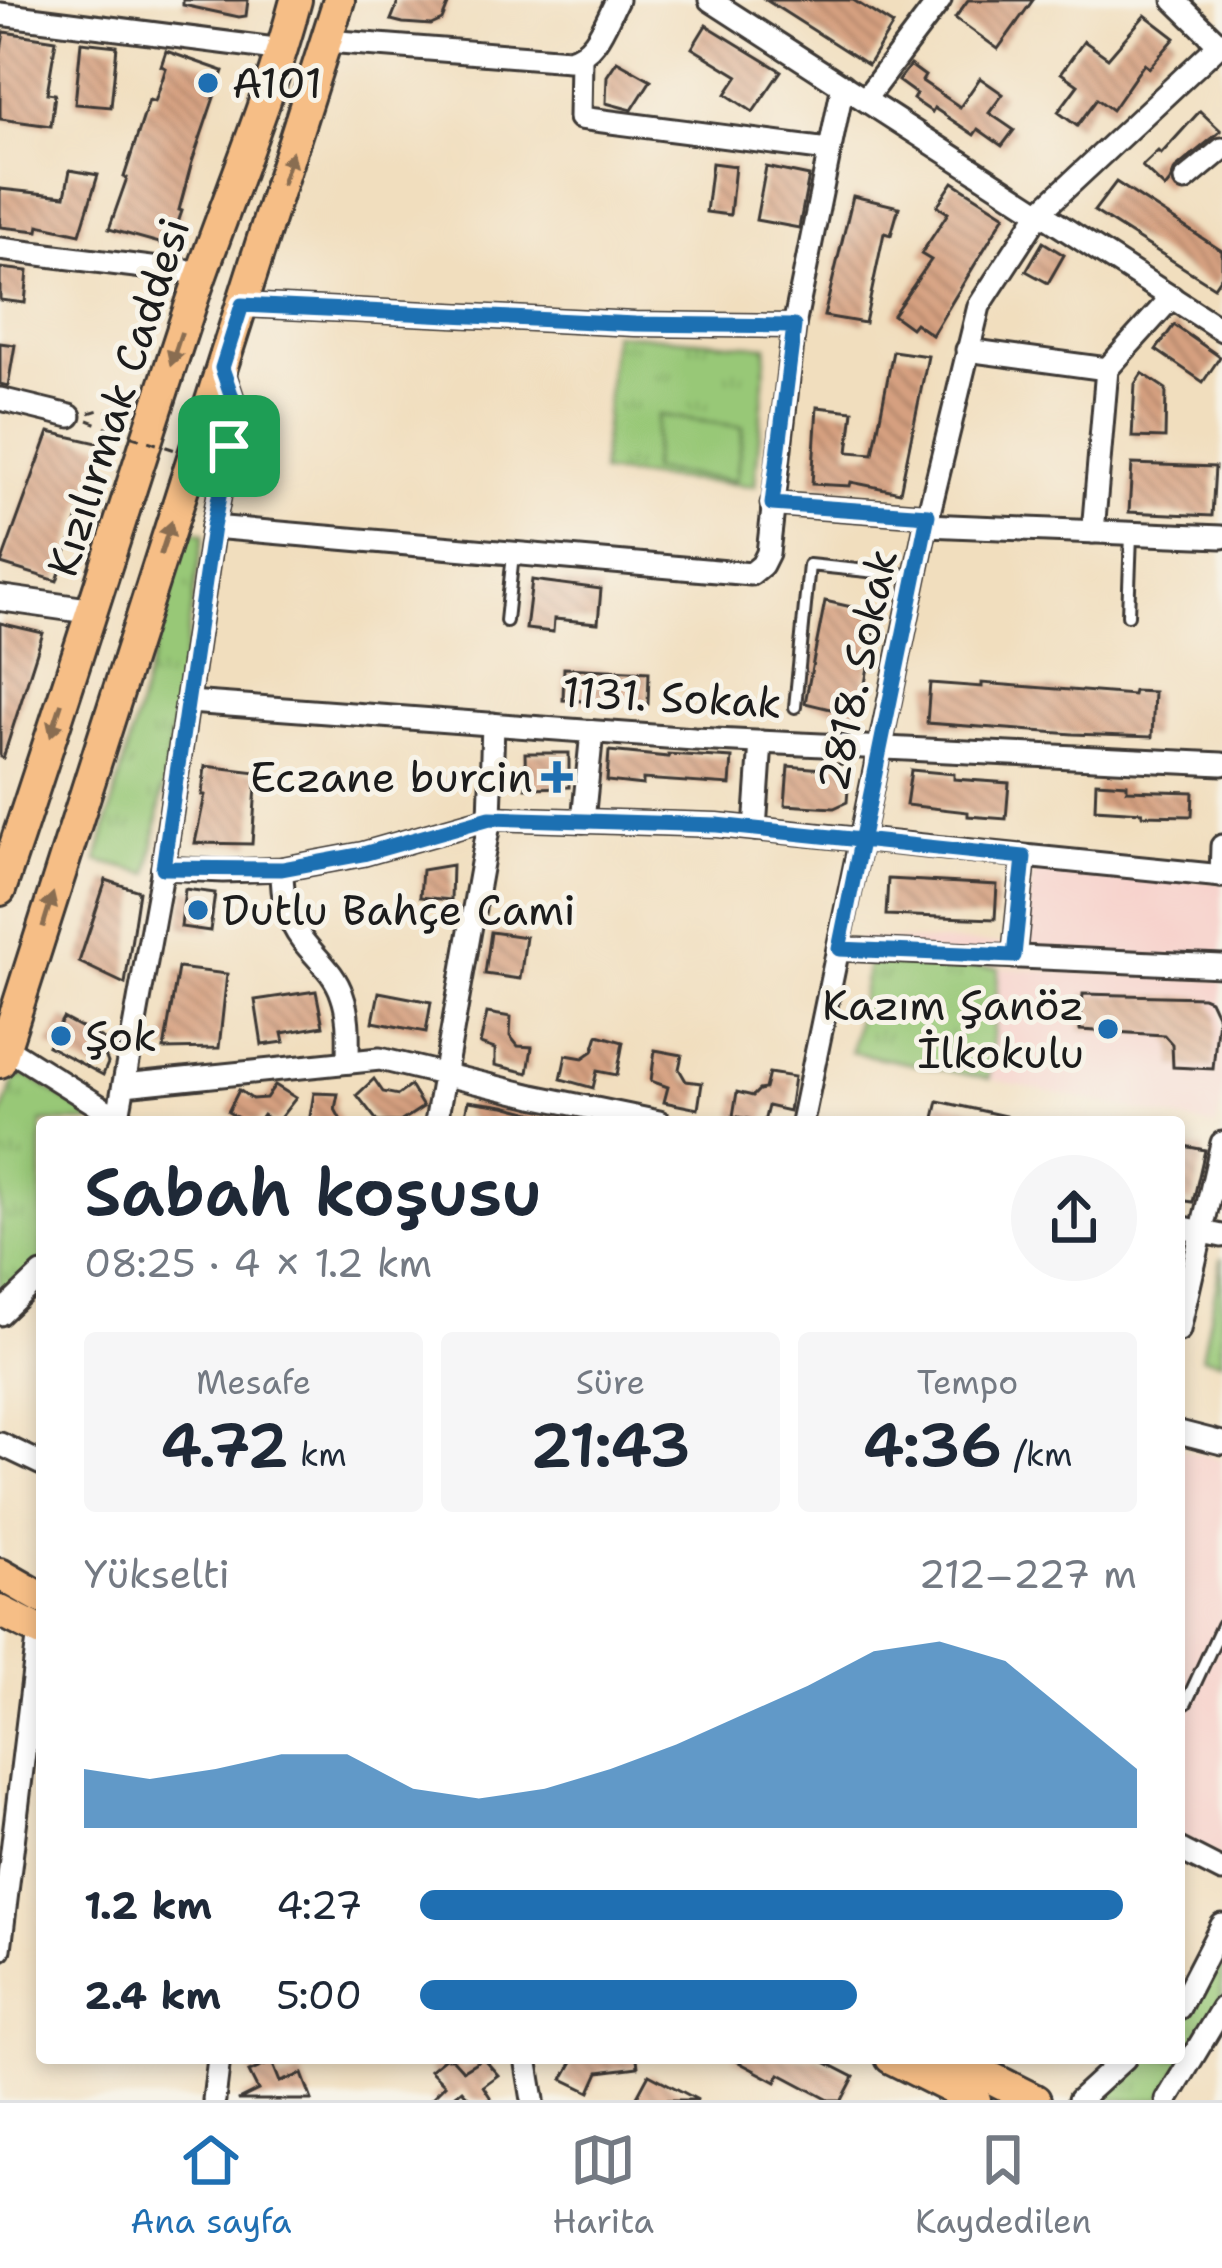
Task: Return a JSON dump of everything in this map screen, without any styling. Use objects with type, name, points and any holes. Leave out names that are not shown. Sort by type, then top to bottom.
[{"type":"main road","name":"Kızılırmak Caddesi","points":[[0,890],[5,856],[202,271],[283,50],[296,0]]},
{"type":"main road","points":[[3,1054],[339,0]]},
{"type":"main road","points":[[0,1574],[36,1591]]},
{"type":"main road","points":[[0,1611],[36,1629]]},
{"type":"main road","points":[[920,2064],[982,2077],[1035,2100]]},
{"type":"street","points":[[327,41],[569,60],[591,49],[617,0]]},
{"type":"street","points":[[865,99],[940,0]]},
{"type":"street","points":[[1174,0],[1221,43]]},
{"type":"street","points":[[721,3],[1222,330]]},
{"type":"street","points":[[0,14],[283,50]]},
{"type":"street","name":"2818. Sokak","points":[[803,1116],[927,520],[979,306],[1040,212],[1221,43]]},
{"type":"street","points":[[581,57],[580,118],[828,150]]},
{"type":"street","points":[[213,527],[751,574],[762,566],[767,553],[794,326],[843,85]]},
{"type":"street","points":[[1184,180],[1222,148]]},
{"type":"street","points":[[0,249],[202,271]]},
{"type":"street","points":[[1093,532],[1107,369],[1172,297]]},
{"type":"street","points":[[242,305],[635,324],[794,326]]},
{"type":"street","points":[[968,350],[1107,369]]},
{"type":"street","points":[[119,1116],[229,446],[233,400],[222,368]]},
{"type":"street","points":[[0,400],[70,416]]},
{"type":"street","points":[[772,504],[927,520],[1222,537]]},
{"type":"street","points":[[0,598],[91,611]]},
{"type":"street","name":"1131. Sokak","points":[[189,702],[592,732],[1222,764]]},
{"type":"street","points":[[437,1116],[490,818],[493,724]]},
{"type":"street","points":[[583,821],[592,732]]},
{"type":"street","points":[[755,830],[761,742]]},
{"type":"street","points":[[163,868],[282,869],[363,854],[490,818],[717,825],[1221,876],[1222,846]]},
{"type":"street","points":[[1014,956],[1024,857]]},
{"type":"street","points":[[282,869],[285,912],[303,941],[326,964],[342,994],[348,1062]]},
{"type":"street","points":[[839,949],[1222,966]]},
{"type":"street","points":[[3,1054],[111,1116]]},
{"type":"street","points":[[124,1085],[380,1059],[632,1116]]},
{"type":"street","points":[[1185,1303],[1222,1143]]},
{"type":"street","points":[[0,1314],[36,1282]]},
{"type":"street","points":[[1185,1434],[1222,1443]]},
{"type":"street","points":[[0,1444],[36,1461]]},
{"type":"street","points":[[0,1949],[11,1758],[36,1649]]},
{"type":"street","points":[[1185,1852],[1222,1871]]},
{"type":"street","points":[[1185,1996],[1222,1925]]},
{"type":"street","points":[[1167,2100],[1222,2008]]},
{"type":"street","points":[[214,2100],[218,2064]]},
{"type":"street","points":[[527,2064],[533,2100]]},
{"type":"street","points":[[1079,2100],[1118,2064]]},
{"type":"lane","points":[[1129,615],[1131,533]]},
{"type":"lane","points":[[506,621],[513,554]]},
{"type":"lane","points":[[795,707],[809,565],[916,576]]},
{"type":"lane","points":[[1186,1703],[1222,1625]]},
{"type":"path","points":[[127,415],[99,410],[84,419],[206,460]]},
{"type":"shaded area","points":[[1033,868],[1222,882],[1222,976],[857,957],[857,938],[1024,945]]},
{"type":"shaded area","name":"Kazım Şanöz İlkokulu","points":[[999,968],[1222,980],[1222,1101],[1216,1127],[1185,1120],[1185,1116],[1164,1116],[989,1079]]},
{"type":"shaded area","points":[[1185,1450],[1222,1459],[1222,1858],[1185,1839]]},
{"type":"green space","points":[[613,333],[767,346],[755,486],[601,473]]},
{"type":"green space","points":[[658,415],[743,427],[736,481],[651,470]]},
{"type":"green space","points":[[187,529],[204,533],[149,874],[97,861]]},
{"type":"green space","points":[[868,963],[999,968],[989,1079],[851,1052]]},
{"type":"green space","points":[[28,1076],[89,1116],[36,1116],[36,1268],[0,1302],[0,1119],[16,1077]]},
{"type":"green space","points":[[1222,1257],[1222,1361],[1202,1357]]},
{"type":"green space","points":[[1222,1941],[1222,2001],[1185,2060],[1185,2013]]},
{"type":"green space","points":[[1134,2064],[1183,2064],[1160,2100],[1098,2100]]},
{"type":"building","points":[[183,0],[248,0],[246,16],[183,5]]},
{"type":"building","points":[[399,0],[450,0],[442,20],[431,25],[391,20]]},
{"type":"building","points":[[766,0],[853,0],[893,25],[868,65]]},
{"type":"building","points":[[968,0],[1033,0],[998,49],[955,18]]},
{"type":"building","points":[[1145,15],[1175,38],[1149,68],[1144,64],[1112,110],[1097,99],[1077,126],[1058,112],[1078,85],[1061,73],[1084,41],[1108,58]]},
{"type":"building","points":[[706,25],[781,71],[753,112],[726,94],[738,76],[692,48]]},
{"type":"building","points":[[4,32],[56,40],[47,93],[55,94],[51,126],[0,119]]},
{"type":"building","points":[[81,42],[117,46],[111,107],[75,104]]},
{"type":"building","points":[[166,51],[223,71],[170,246],[109,229],[149,100],[155,102],[166,68],[161,66]]},
{"type":"building","points":[[617,61],[651,80],[632,110],[606,103],[607,76]]},
{"type":"building","points":[[910,65],[925,76],[922,81],[960,107],[980,78],[1003,94],[989,113],[1014,130],[1002,146],[978,129],[974,135],[934,108],[932,112],[898,81]]},
{"type":"building","points":[[1200,111],[1221,131],[1175,169],[1165,188],[1142,166],[1158,151],[1161,154]]},
{"type":"building","points":[[712,163],[735,166],[730,215],[706,212]]},
{"type":"building","points":[[766,167],[809,176],[799,228],[756,220]]},
{"type":"building","points":[[70,170],[98,175],[80,234],[39,225],[38,231],[0,227],[0,189],[65,196]]},
{"type":"building","points":[[953,182],[1005,215],[932,335],[893,315],[931,260],[921,254],[948,213],[937,206]]},
{"type":"building","points":[[1116,182],[1222,251],[1222,275],[1214,287],[1094,211]]},
{"type":"building","points":[[853,196],[899,207],[891,235],[884,233],[865,323],[824,316]]},
{"type":"building","points":[[1043,242],[1064,255],[1048,283],[1026,271]]},
{"type":"building","points":[[0,268],[28,271],[25,303],[0,300]]},
{"type":"building","points":[[1174,325],[1220,357],[1203,382],[1156,350]]},
{"type":"building","points":[[0,343],[15,345],[8,386],[0,384]]},
{"type":"building","points":[[893,351],[928,356],[900,492],[851,482],[850,486],[812,484],[817,407],[853,411],[848,452],[873,454]]},
{"type":"building","points":[[1142,373],[1166,389],[1165,438],[1132,437],[1135,384]]},
{"type":"building","points":[[49,432],[102,444],[57,581],[1,564]]},
{"type":"building","points":[[1132,464],[1215,467],[1212,516],[1129,512]]},
{"type":"building","points":[[532,580],[601,589],[598,623],[554,619],[553,632],[526,629]]},
{"type":"building","points":[[825,601],[878,613],[859,716],[805,703]]},
{"type":"building","points":[[0,623],[43,633],[3,758],[0,757]]},
{"type":"building","points":[[564,668],[649,672],[648,704],[563,700]]},
{"type":"building","points":[[930,683],[1133,695],[1134,691],[1154,692],[1152,737],[927,723]]},
{"type":"building","points":[[609,751],[732,758],[730,785],[607,781]]},
{"type":"building","points":[[525,753],[569,753],[569,787],[526,788]]},
{"type":"building","points":[[824,763],[850,765],[847,802],[834,808],[785,805],[788,766],[824,769]]},
{"type":"building","points":[[205,766],[257,772],[252,844],[195,843],[205,795]]},
{"type":"building","points":[[911,770],[1009,783],[1006,819],[906,805]]},
{"type":"building","points":[[1096,782],[1127,784],[1127,790],[1193,792],[1192,816],[1095,809]]},
{"type":"building","points":[[452,865],[451,900],[420,897],[422,870]]},
{"type":"building","points":[[888,879],[997,885],[995,919],[886,915]]},
{"type":"building","points":[[106,880],[139,891],[125,984],[79,962]]},
{"type":"building","name":"Dutlu Bahçe Cami","points":[[185,889],[215,893],[210,931],[181,927]]},
{"type":"building","points":[[491,932],[526,937],[520,979],[485,974]]},
{"type":"building","points":[[178,968],[227,974],[219,1048],[164,1049]]},
{"type":"building","points":[[316,991],[323,1026],[282,1033],[284,1042],[262,1045],[255,1000]]},
{"type":"building","points":[[379,992],[431,1002],[426,1032],[373,1022]]},
{"type":"building","points":[[1083,994],[1210,1000],[1218,1017],[1213,1069],[1173,1067],[1172,1044],[1164,1035],[1080,1030]]},
{"type":"building","points":[[487,1013],[511,1017],[510,1036],[518,1046],[532,1047],[528,1073],[495,1065],[495,1049],[480,1044]]},
{"type":"building","points":[[63,1018],[108,1042],[103,1075],[48,1046]]},
{"type":"building","points":[[598,1035],[623,1042],[617,1075],[597,1071],[593,1088],[561,1079],[566,1055],[583,1058],[593,1051]]},
{"type":"building","points":[[655,1050],[682,1055],[679,1069],[686,1081],[702,1083],[698,1109],[664,1102],[668,1087],[651,1081]]},
{"type":"building","points":[[769,1073],[794,1077],[789,1111],[768,1106],[766,1116],[733,1116],[737,1092],[753,1096],[765,1089]]},
{"type":"building","points":[[374,1079],[383,1092],[398,1095],[410,1086],[423,1107],[409,1116],[373,1116],[357,1095]]},
{"type":"building","points":[[275,1085],[296,1098],[282,1116],[228,1112],[239,1090],[252,1099],[266,1098]]},
{"type":"building","points":[[314,1093],[338,1094],[339,1116],[310,1116]]},
{"type":"building","points":[[468,1101],[543,1116],[467,1116]]},
{"type":"building","points":[[938,1101],[1005,1116],[934,1116]]},
{"type":"building","points":[[1185,1146],[1205,1150],[1193,1202],[1185,1201]]},
{"type":"building","points":[[273,2064],[280,2082],[302,2074],[312,2100],[238,2100],[258,2090],[249,2072]]},
{"type":"building","points":[[438,2064],[458,2064],[463,2070],[488,2064],[498,2075],[483,2086],[492,2100],[471,2100],[462,2090],[450,2100],[430,2100],[445,2085],[430,2070]]},
{"type":"building","points":[[572,2064],[638,2064],[599,2072],[590,2092],[563,2079]]},
{"type":"building","points":[[742,2064],[829,2064],[854,2077],[842,2100],[829,2100],[780,2074],[776,2082]]},
{"type":"building","points":[[649,2074],[698,2100],[635,2100]]},
{"type":"place","name":"A101","points":[[208,83]]},
{"type":"place","name":"Eczane burcin","points":[[557,777]]},
{"type":"place","name":"Dutlu Bahçe Cami","points":[[198,910]]},
{"type":"place","name":"Kazım Şanöz İlkokulu","points":[[1108,1029]]},
{"type":"place","name":"Şok","points":[[61,1036]]},
{"type":"route","points":[[229,446],[163,868],[282,869],[363,854],[490,818],[717,825],[755,830],[862,841],[1024,857],[1014,956],[839,949],[862,841],[928,515],[772,504],[794,326],[635,324],[242,305],[222,368],[233,400],[229,446]]}]
